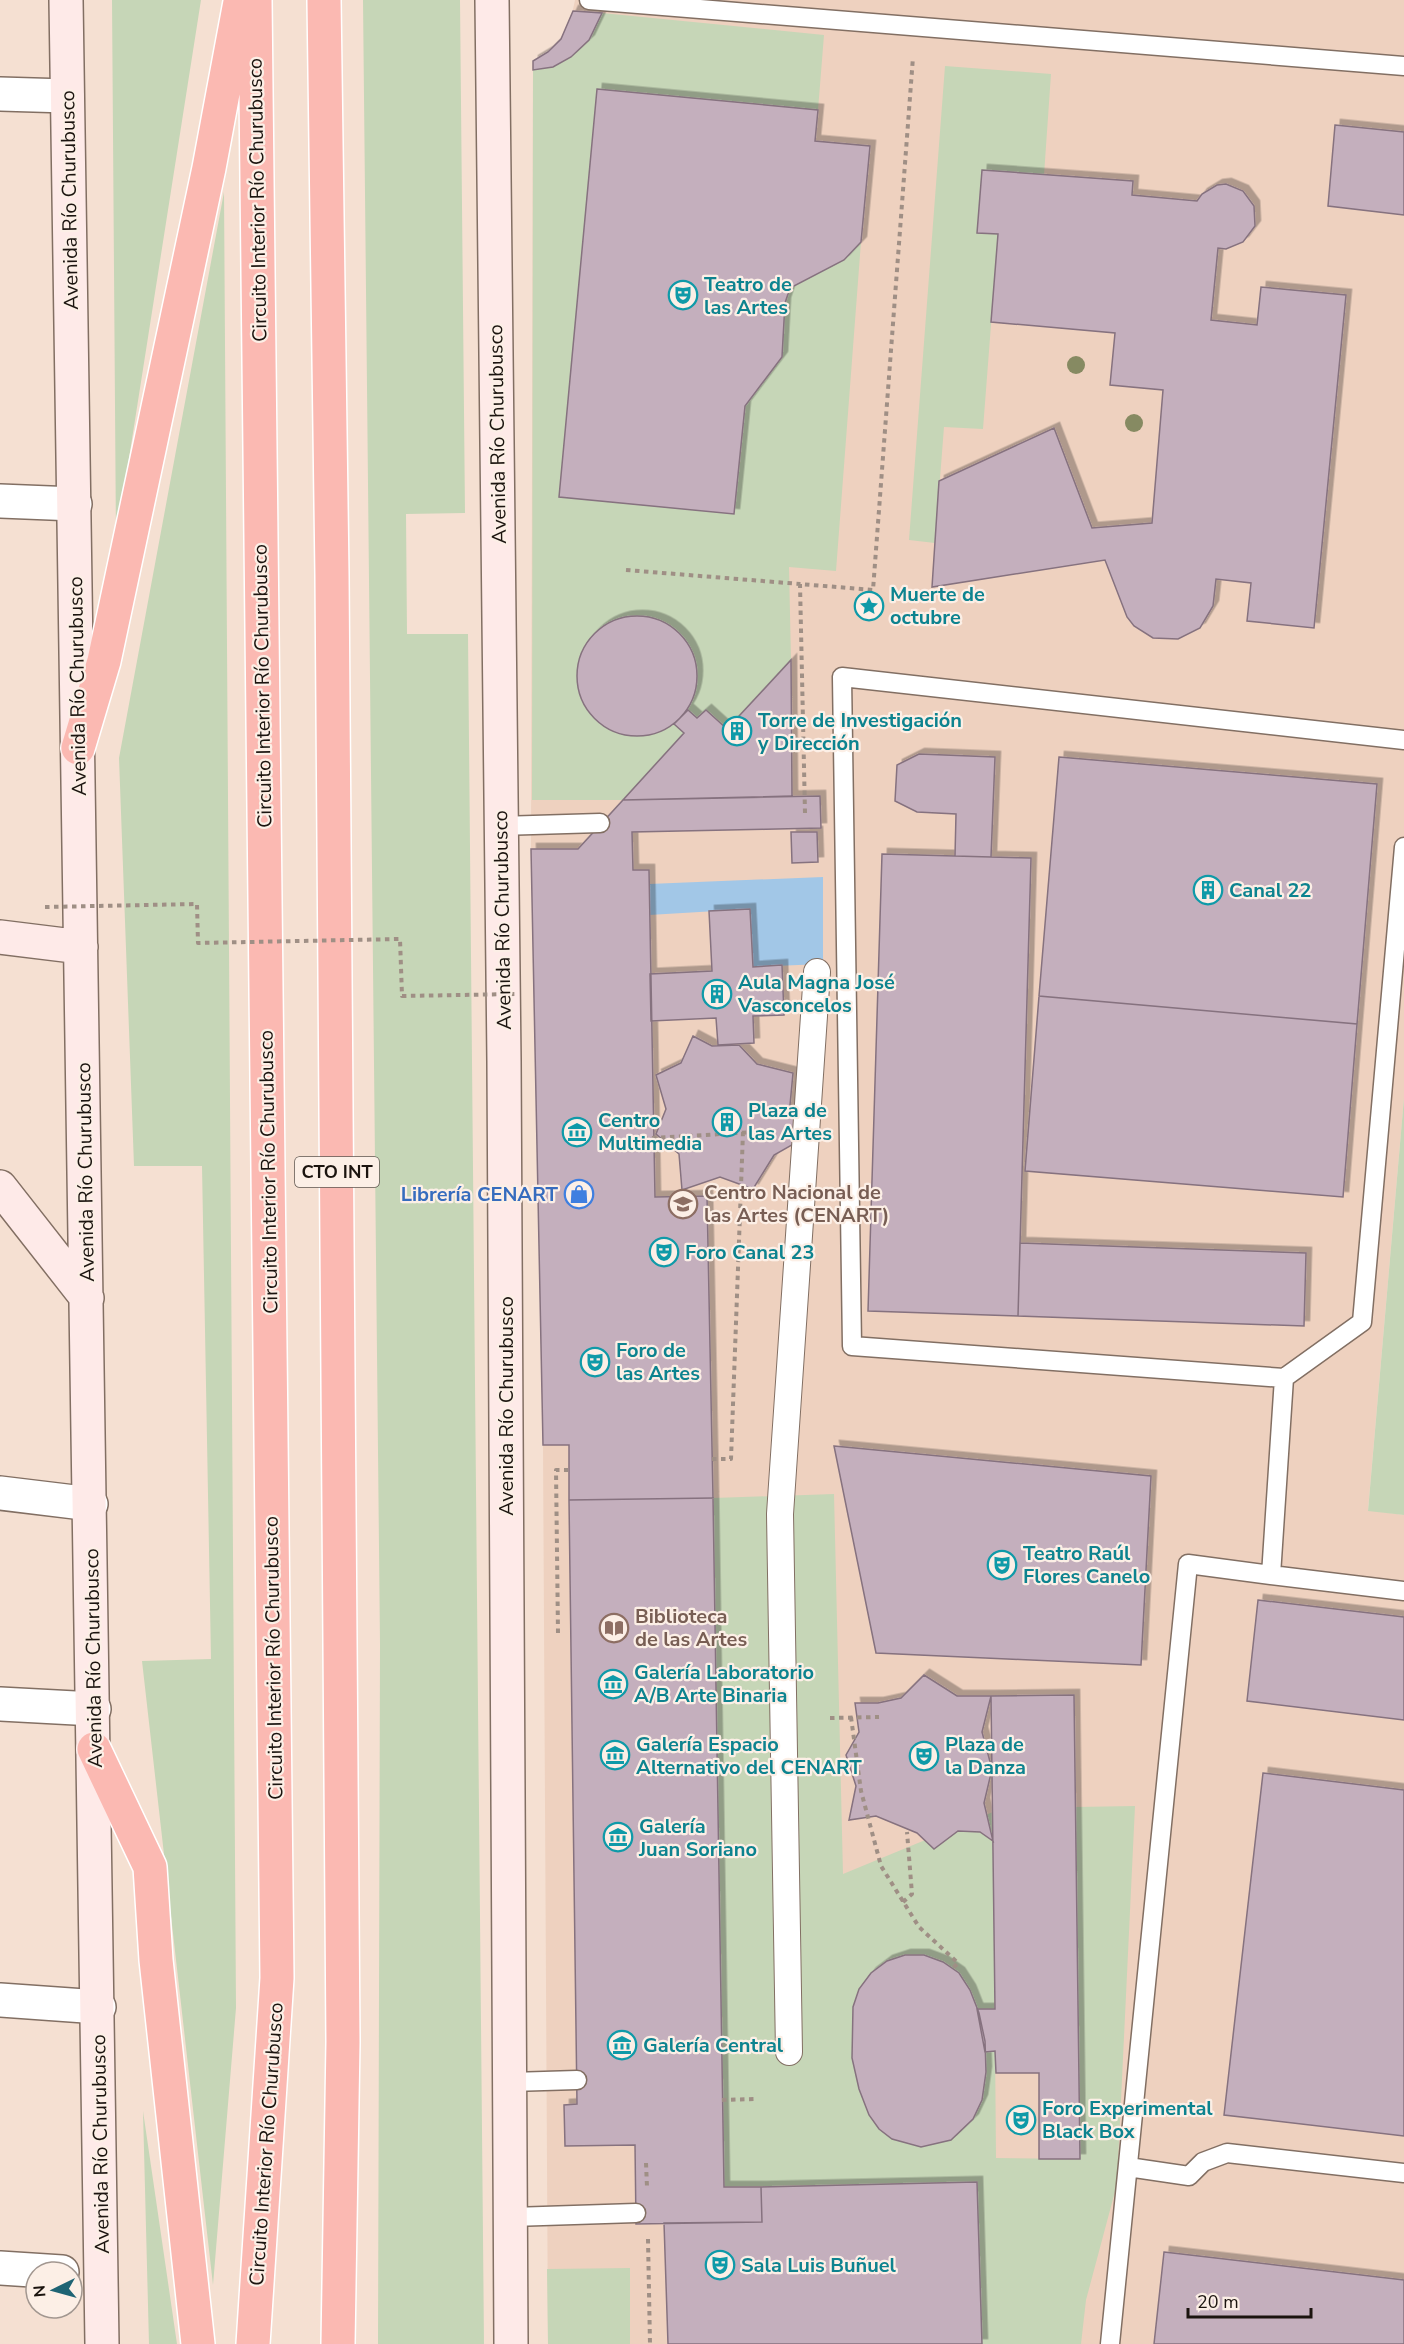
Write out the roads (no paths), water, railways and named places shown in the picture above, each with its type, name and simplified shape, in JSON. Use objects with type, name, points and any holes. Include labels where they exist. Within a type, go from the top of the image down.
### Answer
[{"type":"highway","points":[[78,748],[104,661],[206,180],[240,0]]},
{"type":"highway","name":"Circuito Interior Río Churubusco","points":[[253,2344],[277,1978],[255,0]]},
{"type":"highway","name":"CTO INT","points":[[324,0],[332,599],[343,2030],[338,2344]]},
{"type":"highway","points":[[94,1749],[150,1867],[156,1960],[198,2344]]},
{"type":"main road","name":"Avenida Río Churubusco","points":[[66,0],[99,2007],[87,2273],[102,2344]]},
{"type":"main road","name":"Avenida Río Churubusco","points":[[492,0],[512,2082],[511,2344]]},
{"type":"main road","points":[[0,937],[81,948]]},
{"type":"main road","points":[[0,1187],[87,1298]]},
{"type":"street","points":[[0,94],[67,96]]},
{"type":"street","points":[[0,501],[75,504]]},
{"type":"street","points":[[789,2052],[780,1514],[817,972]]},
{"type":"street","points":[[0,1493],[91,1504]]},
{"type":"street","points":[[0,1704],[94,1709]]},
{"type":"street","points":[[0,2000],[99,2007]]},
{"type":"street","points":[[0,2268],[24,2270]]},
{"type":"lane","points":[[589,0],[1404,66]]},
{"type":"lane","points":[[1404,740],[842,677],[852,1346],[1284,1378],[1362,1322],[1404,847]]},
{"type":"lane","points":[[501,826],[600,823]]},
{"type":"lane","points":[[1271,1575],[1284,1378]]},
{"type":"lane","points":[[1110,2344],[1188,1564],[1404,1591]]},
{"type":"lane","points":[[512,2082],[577,2080]]},
{"type":"lane","points":[[1128,2167],[1189,2176],[1203,2162],[1227,2153],[1404,2174]]},
{"type":"lane","points":[[512,2217],[636,2212]]},
{"type":"water","points":[[823,877],[823,964],[753,967],[750,909],[649,915],[649,884]]},
{"type":"place","name":"Teatro de las Artes","points":[[683,295]]},
{"type":"place","name":"Muerte de octubre","points":[[869,606]]},
{"type":"place","name":"Torre de Investigación y Dirección","points":[[737,731]]},
{"type":"place","name":"Canal 22","points":[[1208,890]]},
{"type":"place","name":"Aula Magna José Vasconcelos","points":[[717,994]]},
{"type":"place","name":"Plaza de las Artes","points":[[727,1122]]},
{"type":"place","name":"Centro Multimedia","points":[[577,1132]]},
{"type":"place","name":"Librería CENART","points":[[579,1194]]},
{"type":"place","name":"Centro Nacional de las Artes (CENART)","points":[[683,1204]]},
{"type":"place","name":"Foro Canal 23","points":[[664,1252]]},
{"type":"place","name":"Foro de las Artes","points":[[595,1362]]},
{"type":"place","name":"Teatro Raúl Flores Canelo","points":[[1002,1565]]},
{"type":"place","name":"Biblioteca de las Artes","points":[[614,1628]]},
{"type":"place","name":"Galería Laboratorio A/B Arte Binaria","points":[[613,1684]]},
{"type":"place","name":"Galería Espacio Alternativo del CENART","points":[[615,1755]]},
{"type":"place","name":"Plaza de la Danza","points":[[924,1756]]},
{"type":"place","name":"Galería Juan Soriano","points":[[618,1837]]},
{"type":"place","name":"Galería Central","points":[[622,2045]]},
{"type":"place","name":"Foro Experimental Black Box","points":[[1021,2120]]},
{"type":"place","name":"Sala Luis Buñuel","points":[[720,2265]]}]
